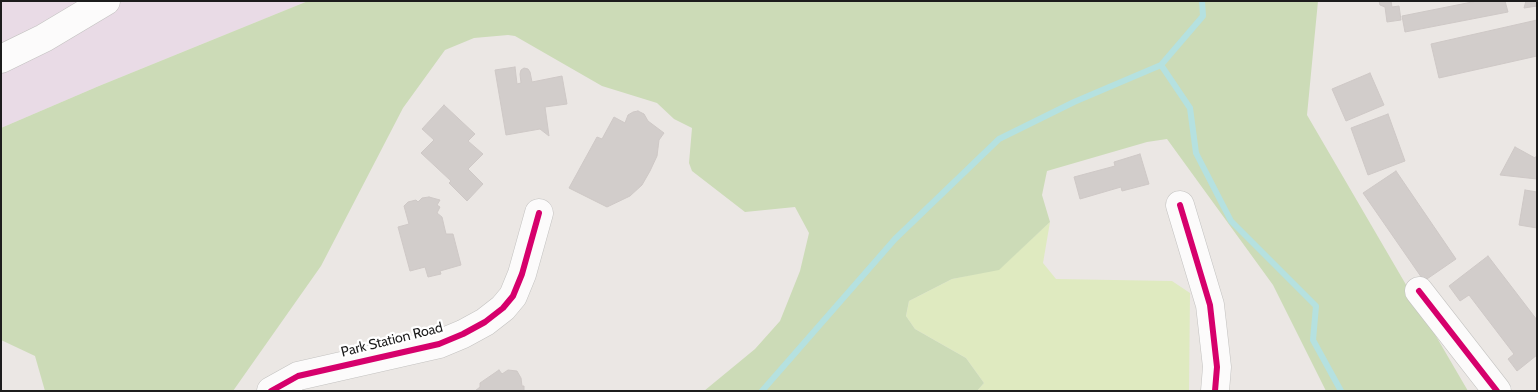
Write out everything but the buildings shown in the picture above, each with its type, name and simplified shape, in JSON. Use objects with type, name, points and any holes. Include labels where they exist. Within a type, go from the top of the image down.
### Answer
[{"type":"street","points":[[1,59],[44,38],[106,1]]},
{"type":"street","points":[[1180,205],[1210,304],[1217,367],[1215,391]]},
{"type":"street","name":"Park Station Road","points":[[271,391],[298,376],[439,344],[485,322],[503,308],[513,296],[522,274],[539,213]]},
{"type":"street","points":[[1419,291],[1497,391]]},
{"type":"shaded area","points":[[1,1],[308,1],[1,128]]},
{"type":"green space","points":[[308,1],[1318,1],[1307,115],[1468,391],[1326,391],[1273,285],[1167,139],[1147,142],[1047,171],[1042,195],[1050,222],[999,270],[952,279],[909,301],[906,316],[915,329],[966,358],[984,383],[977,391],[704,391],[755,349],[780,321],[800,271],[809,233],[795,207],[745,212],[692,171],[689,163],[692,128],[674,119],[657,103],[602,86],[515,36],[508,35],[474,38],[445,50],[403,108],[321,266],[233,391],[45,391],[35,356],[1,340],[1,128]]},
{"type":"green space","points":[[1050,222],[1043,263],[1056,279],[1172,281],[1190,293],[1189,391],[977,391],[984,383],[966,358],[915,329],[906,316],[909,301],[952,279],[999,269]]},
{"type":"waterway","points":[[762,391],[895,239],[999,139],[1074,102],[1161,65],[1203,16],[1202,1]]},
{"type":"waterway","points":[[1161,65],[1190,108],[1196,153],[1231,221],[1316,306],[1313,340],[1341,391]]},
{"type":"cycle path","points":[[1180,205],[1210,305],[1217,367],[1215,391]]},
{"type":"cycle path","points":[[271,391],[298,376],[439,344],[485,322],[503,308],[513,296],[522,274],[539,213]]},
{"type":"cycle path","points":[[1419,291],[1497,391]]}]
